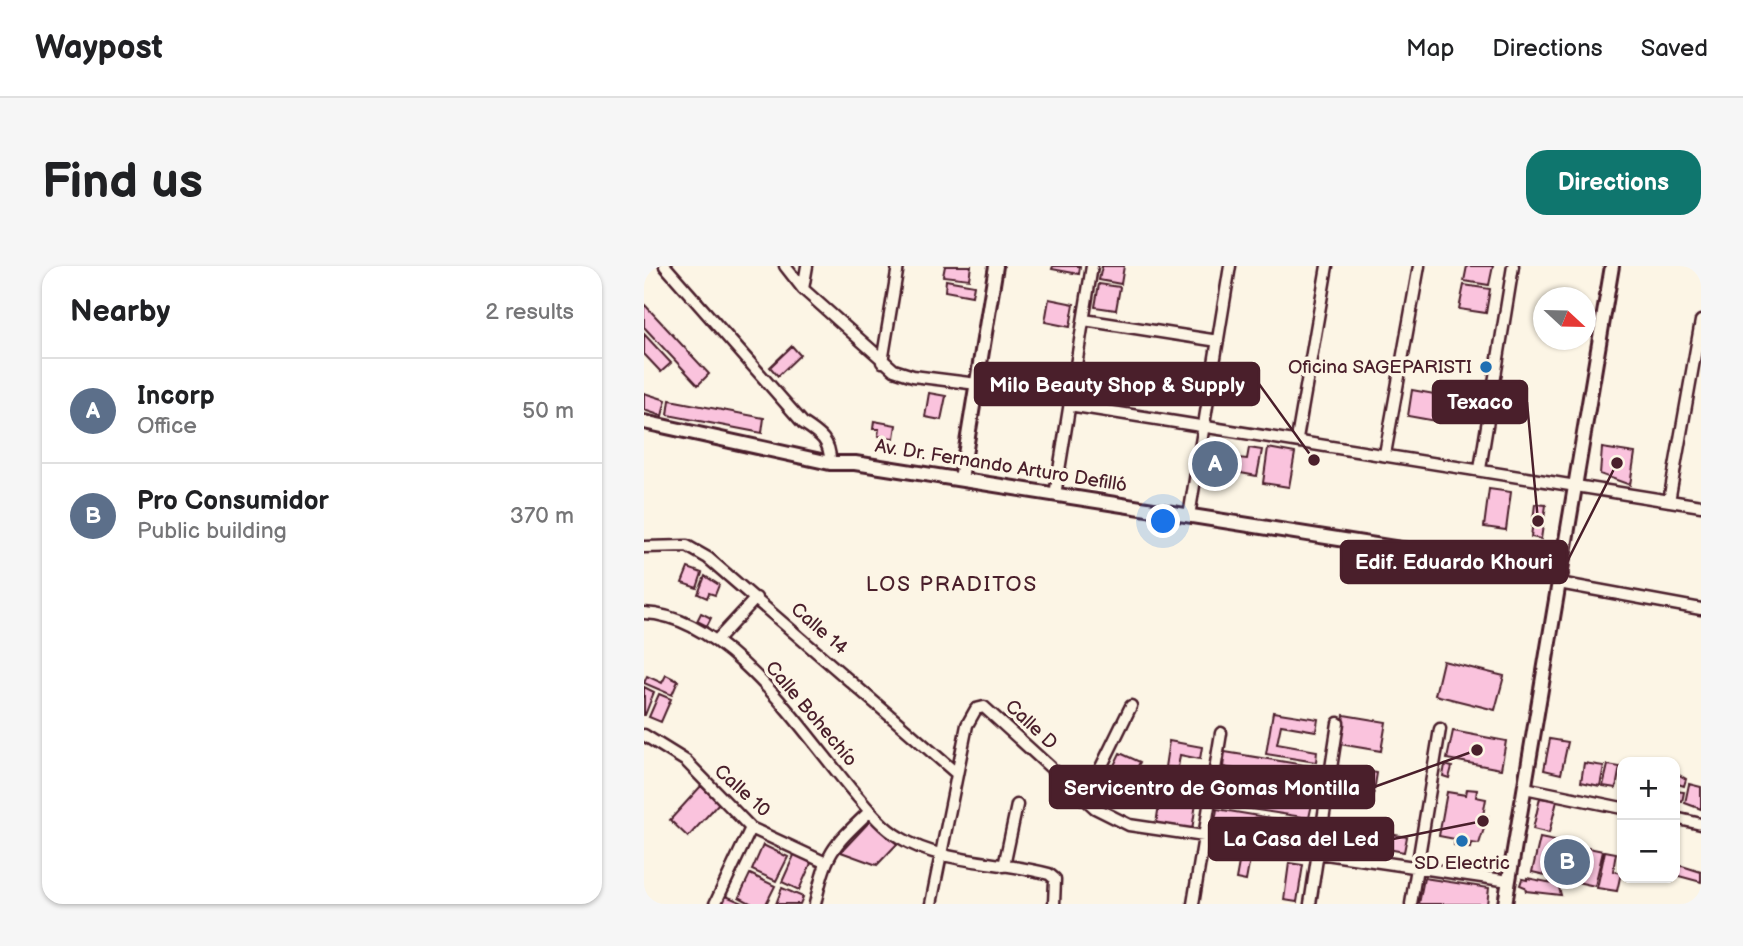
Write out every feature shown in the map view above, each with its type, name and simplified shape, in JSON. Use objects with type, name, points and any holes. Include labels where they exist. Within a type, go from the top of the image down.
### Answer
[{"type":"street","points":[[665,266],[803,423],[827,441],[831,450],[830,463]]},
{"type":"street","points":[[785,266],[803,289],[882,362],[913,376],[977,384]]},
{"type":"street","points":[[803,289],[807,266]]},
{"type":"street","points":[[882,362],[898,266]]},
{"type":"street","points":[[961,479],[996,266]]},
{"type":"street","points":[[1055,495],[1093,266]]},
{"type":"street","points":[[1189,516],[1230,266]]},
{"type":"street","points":[[1297,439],[1327,266]]},
{"type":"street","points":[[1385,454],[1419,266]]},
{"type":"street","points":[[1480,469],[1513,266]]},
{"type":"street","points":[[1505,904],[1612,266]]},
{"type":"street","points":[[1084,320],[1218,341]]},
{"type":"street","points":[[1669,502],[1701,321]]},
{"type":"street","points":[[1069,405],[1206,424],[1480,469],[1574,488],[1701,506]]},
{"type":"street","name":"Av. Dr. Fernando Arturo Defilló","points":[[644,422],[830,463],[855,463],[1189,516],[1560,579],[1701,609]]},
{"type":"street","name":"Calle 14","points":[[644,547],[673,545],[698,551],[756,598],[956,773]]},
{"type":"street","points":[[717,640],[756,598]]},
{"type":"street","name":"Calle Bohechío","points":[[644,613],[688,624],[717,640],[749,669],[870,811],[901,839],[942,853],[1052,875],[1055,882],[1054,904]]},
{"type":"street","points":[[1085,800],[1131,706]]},
{"type":"street","name":"Calle D","points":[[956,773],[971,715],[981,707],[989,709],[1095,808],[1129,825],[1508,881]]},
{"type":"street","points":[[1310,904],[1338,723]]},
{"type":"street","points":[[1411,904],[1440,729]]},
{"type":"street","points":[[1193,904],[1221,733]]},
{"type":"street","name":"Calle 10","points":[[644,734],[686,761],[751,828],[824,862]]},
{"type":"street","points":[[931,904],[956,773]]},
{"type":"street","points":[[1525,788],[1617,807]]},
{"type":"street","points":[[1004,866],[1017,805]]},
{"type":"street","points":[[816,904],[824,862],[837,842],[870,811]]},
{"type":"street","points":[[1680,819],[1701,824]]},
{"type":"street","points":[[715,904],[751,828]]},
{"type":"building","points":[[945,266],[971,266],[969,279],[943,276]]},
{"type":"building","points":[[1053,266],[1080,266],[1079,274],[1052,269]]},
{"type":"building","points":[[1102,266],[1124,266],[1121,284],[1099,280]]},
{"type":"building","points":[[1467,266],[1493,266],[1489,285],[1464,281]]},
{"type":"building","points":[[946,280],[974,285],[972,296],[945,291]]},
{"type":"building","points":[[1099,284],[1120,287],[1116,310],[1095,307]]},
{"type":"building","points":[[1464,285],[1490,289],[1486,313],[1459,309]]},
{"type":"building","points":[[1049,299],[1074,304],[1070,327],[1045,322]]},
{"type":"building","points":[[644,304],[709,374],[698,385],[644,327]]},
{"type":"building","points":[[644,334],[671,363],[661,372],[644,354]]},
{"type":"building","points":[[792,346],[800,355],[778,376],[770,367]]},
{"type":"building","points":[[1412,390],[1440,395],[1436,421],[1408,416]]},
{"type":"building","points":[[644,393],[666,400],[662,416],[644,410]]},
{"type":"building","points":[[929,393],[946,396],[941,420],[925,417]]},
{"type":"building","points":[[670,400],[764,418],[762,433],[668,415]]},
{"type":"building","points":[[874,421],[896,425],[894,438],[878,436],[879,429],[873,429]]},
{"type":"building","points":[[1207,444],[1234,448],[1233,457],[1228,456],[1224,475],[1202,471]]},
{"type":"building","points":[[1249,448],[1262,450],[1257,476],[1235,472],[1238,458],[1247,459]]},
{"type":"building","points":[[1268,448],[1295,453],[1289,487],[1263,483]]},
{"type":"building","points":[[1602,448],[1635,453],[1630,485],[1600,474]]},
{"type":"building","points":[[1489,489],[1511,492],[1506,530],[1484,527]]},
{"type":"building","points":[[1535,504],[1546,505],[1541,539],[1531,537]]},
{"type":"building","points":[[688,568],[702,573],[697,588],[682,583]]},
{"type":"building","points":[[705,576],[719,585],[715,595],[709,593],[707,598],[698,594]]},
{"type":"building","points":[[701,613],[711,618],[707,626],[697,621]]},
{"type":"building","points":[[1443,661],[1504,676],[1495,710],[1435,695]]},
{"type":"building","points":[[666,675],[678,681],[672,695],[644,683],[647,676],[662,683]]},
{"type":"building","points":[[644,687],[654,692],[645,715],[644,715]]},
{"type":"building","points":[[659,694],[671,699],[661,722],[649,717]]},
{"type":"building","points":[[1273,712],[1318,719],[1316,731],[1281,725],[1277,744],[1317,751],[1316,762],[1266,754]]},
{"type":"building","points":[[1344,715],[1386,722],[1381,751],[1339,744]]},
{"type":"building","points":[[1453,731],[1506,741],[1501,769],[1447,759]]},
{"type":"building","points":[[1550,739],[1568,742],[1561,774],[1544,770]]},
{"type":"building","points":[[1169,741],[1202,747],[1200,759],[1180,755],[1178,768],[1165,767]]},
{"type":"building","points":[[1225,752],[1316,767],[1314,783],[1223,767]]},
{"type":"building","points":[[1120,753],[1140,762],[1129,785],[1109,776]]},
{"type":"building","points":[[1584,763],[1604,766],[1600,786],[1581,782]]},
{"type":"building","points":[[1445,765],[1452,767],[1449,778],[1443,776]]},
{"type":"building","points":[[1608,765],[1617,766],[1616,788],[1603,786]]},
{"type":"building","points":[[1337,766],[1377,773],[1372,803],[1332,796]]},
{"type":"building","points":[[1680,775],[1686,779],[1684,786],[1680,785]]},
{"type":"building","points":[[1689,784],[1701,787],[1701,809],[1685,803]]},
{"type":"building","points":[[701,786],[719,803],[688,837],[670,820]]},
{"type":"building","points":[[1221,789],[1312,804],[1309,818],[1218,804]]},
{"type":"building","points":[[1467,789],[1477,790],[1476,797],[1486,799],[1483,815],[1488,816],[1479,844],[1471,843],[1470,848],[1454,845],[1455,839],[1439,836],[1447,792],[1466,795]]},
{"type":"building","points":[[1160,798],[1196,803],[1192,830],[1156,824]]},
{"type":"building","points":[[1540,798],[1557,801],[1549,833],[1533,829]]},
{"type":"building","points":[[1217,809],[1307,824],[1303,842],[1214,828]]},
{"type":"building","points":[[871,820],[897,844],[877,865],[841,852]]},
{"type":"building","points":[[1390,834],[1407,837],[1404,852],[1388,849]]},
{"type":"building","points":[[1540,838],[1603,851],[1595,886],[1532,872]]},
{"type":"building","points":[[763,845],[788,857],[776,881],[752,870]]},
{"type":"building","points":[[1605,851],[1616,853],[1613,871],[1617,872],[1617,891],[1597,888]]},
{"type":"building","points":[[1241,852],[1251,854],[1246,881],[1236,879]]},
{"type":"building","points":[[795,853],[812,861],[799,890],[782,882]]},
{"type":"building","points":[[1289,863],[1303,865],[1297,902],[1284,900]]},
{"type":"building","points":[[1680,866],[1701,872],[1701,882],[1680,876]]},
{"type":"building","points":[[750,874],[775,886],[766,904],[752,904],[739,897]]},
{"type":"building","points":[[1424,878],[1489,888],[1487,904],[1419,904]]},
{"type":"building","points":[[1522,879],[1558,884],[1561,895],[1526,891],[1525,887],[1520,885]]},
{"type":"building","points":[[782,888],[803,897],[800,904],[776,904]]},
{"type":"building","points":[[726,896],[745,904],[723,904]]},
{"type":"place","name":"Oficina SAGEPARISTI","points":[[1486,367]]},
{"type":"place","name":"Milo Beauty Shop & Supply","points":[[1314,460]]},
{"type":"place","name":"Edif. Eduardo Khouri","points":[[1617,463]]},
{"type":"place","name":"Incorp","points":[[1215,464]]},
{"type":"place","name":"Texaco","points":[[1538,521]]},
{"type":"place","name":"Servicentro de Gomas Montilla","points":[[1477,750]]},
{"type":"place","name":"La Casa del Led","points":[[1483,821]]},
{"type":"place","name":"SD Electric","points":[[1462,841]]},
{"type":"place","name":"Pro Consumidor","points":[[1567,862]]},
{"type":"district","name":"LOS PRADITOS","points":[[952,584]]}]
